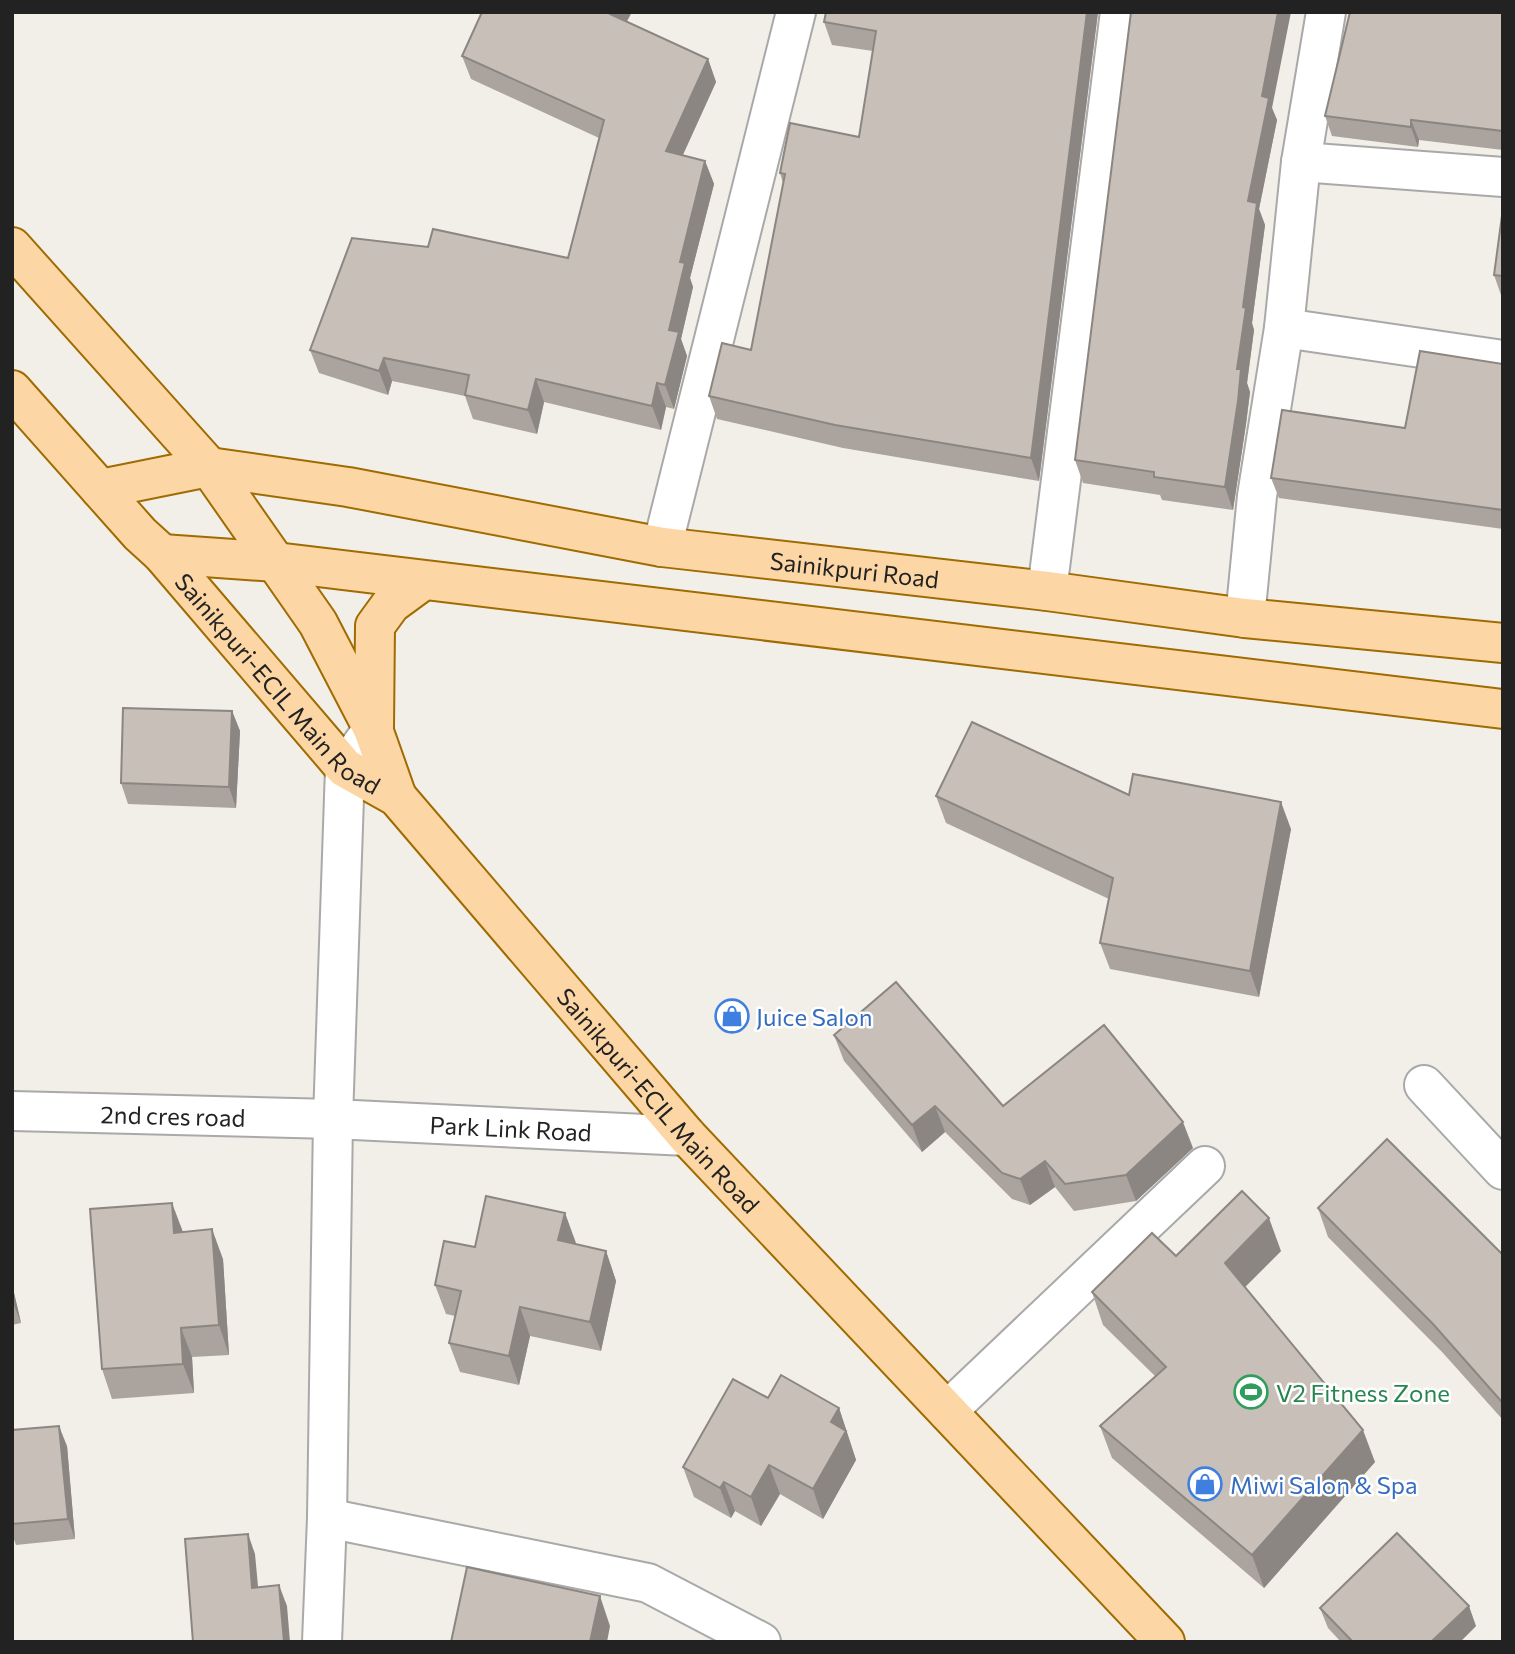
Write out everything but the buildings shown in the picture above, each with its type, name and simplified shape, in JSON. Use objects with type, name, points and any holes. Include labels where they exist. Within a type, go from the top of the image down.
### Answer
[{"type":"main road","points":[[12,247],[209,467],[276,562],[318,623],[373,729],[397,797]]},
{"type":"main road","name":"Sainikpuri-ECIL Main Road","points":[[12,390],[162,554],[345,768],[397,797],[687,1136],[1165,1642]]},
{"type":"main road","name":"Sainikpuri Road","points":[[100,489],[209,467],[348,487],[662,547],[1047,591],[1245,618],[1503,643]]},
{"type":"main road","points":[[162,554],[276,562],[421,582],[1503,709]]},
{"type":"main road","points":[[373,729],[375,626],[390,604],[421,582]]},
{"type":"street","points":[[662,547],[796,12]]},
{"type":"street","points":[[1047,591],[1120,12]]},
{"type":"street","points":[[1245,618],[1257,496],[1284,328],[1301,162],[1326,12]]},
{"type":"street","points":[[1301,162],[1503,177]]},
{"type":"street","points":[[1284,328],[1503,360]]},
{"type":"street","points":[[322,1642],[327,1518],[333,1119],[345,768],[373,729]]},
{"type":"street","points":[[1424,1085],[1503,1170]]},
{"type":"street","name":"2nd cres road","points":[[12,1111],[333,1119]]},
{"type":"street","name":"Park Link Road","points":[[333,1119],[687,1136]]},
{"type":"street","points":[[947,1411],[1205,1166]]},
{"type":"street","points":[[327,1518],[648,1584],[761,1642]]},
{"type":"place","name":"Juice Salon","points":[[732,1016]]},
{"type":"place","name":"V2 Fitness Zone","points":[[1251,1392]]},
{"type":"place","name":"Miwi Salon & Spa","points":[[1205,1484]]}]
